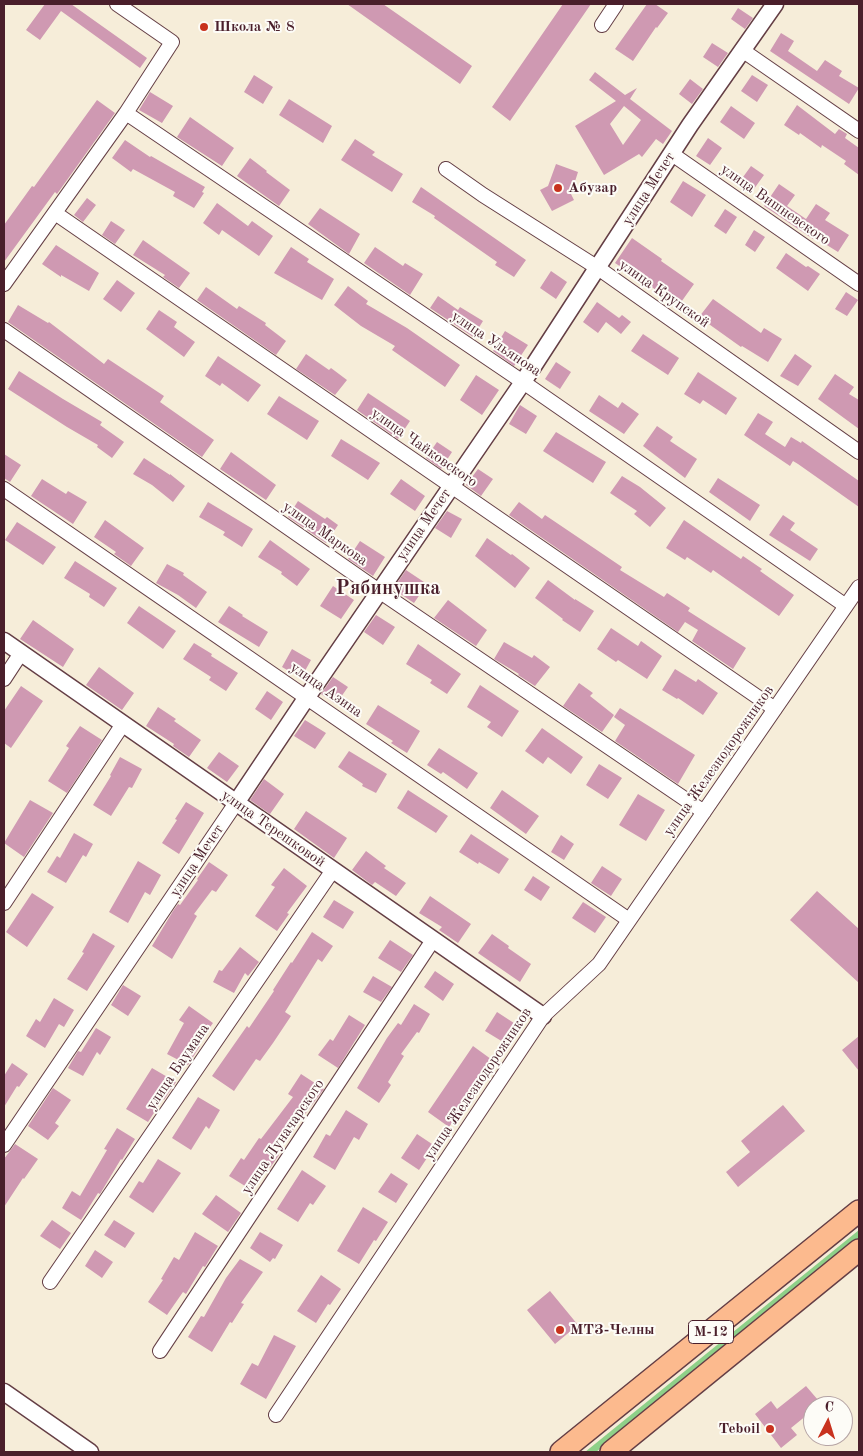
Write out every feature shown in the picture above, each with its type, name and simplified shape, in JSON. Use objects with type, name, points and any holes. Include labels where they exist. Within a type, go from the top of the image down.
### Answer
[{"type":"main road","name":"М-12","points":[[561,1452],[859,1211]]},
{"type":"main road","name":"М-12","points":[[611,1452],[859,1250]]},
{"type":"street","points":[[4,284],[126,113],[172,42],[117,4]]},
{"type":"street","points":[[602,25],[616,4]]},
{"type":"street","name":"улица Мечет","points":[[4,1145],[379,591],[523,382],[672,154],[775,4]]},
{"type":"street","points":[[742,50],[859,131]]},
{"type":"street","name":"улица Ульянова","points":[[126,113],[523,382],[846,606]]},
{"type":"street","name":"улица Вишневского","points":[[672,154],[859,284]]},
{"type":"street","name":"улица Крупской","points":[[446,169],[483,196],[598,268],[859,452]]},
{"type":"street","name":"улица Чайковского","points":[[55,213],[775,709]]},
{"type":"street","name":"улица Маркова","points":[[4,330],[379,591],[704,812]]},
{"type":"street","name":"улица Азина","points":[[4,489],[629,920]]},
{"type":"street","name":"улица Железнодорожников","points":[[276,1415],[542,1016],[599,964],[859,587]]},
{"type":"street","name":"улица Терешковой","points":[[4,641],[542,1016]]},
{"type":"street","points":[[4,679],[21,653]]},
{"type":"street","points":[[4,903],[123,724]]},
{"type":"street","name":"улица Баумана","points":[[50,1282],[333,870]]},
{"type":"street","name":"улица Луначарского","points":[[160,1352],[433,940]]},
{"type":"street","points":[[4,1392],[90,1452]]},
{"type":"green space","points":[[859,1230],[859,1239],[596,1452],[585,1452]]},
{"type":"building","points":[[45,4],[71,4],[147,58],[140,68],[61,11],[40,40],[26,30]]},
{"type":"building","points":[[347,4],[383,4],[472,66],[460,84]]},
{"type":"building","points":[[563,4],[591,4],[510,121],[492,107]]},
{"type":"building","points":[[647,4],[655,4],[668,13],[633,61],[615,49]]},
{"type":"building","points":[[738,8],[753,18],[745,29],[731,19]]},
{"type":"building","points":[[781,33],[794,41],[788,51],[817,71],[825,60],[842,71],[839,76],[859,88],[849,104],[770,51]]},
{"type":"building","points":[[712,43],[728,53],[718,67],[703,57]]},
{"type":"building","points":[[595,72],[625,95],[637,88],[630,99],[672,131],[663,144],[656,139],[642,157],[639,154],[604,175],[575,126],[616,101],[589,80]],"holes":[[[624,106],[641,120],[623,145],[610,124]]]},
{"type":"building","points":[[254,75],[273,87],[263,104],[244,92]]},
{"type":"building","points":[[752,75],[768,85],[757,102],[741,91]]},
{"type":"building","points":[[690,79],[703,89],[692,104],[679,94]]},
{"type":"building","points":[[150,92],[173,106],[162,123],[139,110]]},
{"type":"building","points":[[289,99],[332,126],[323,143],[279,115]]},
{"type":"building","points":[[97,100],[115,113],[57,194],[55,192],[4,262],[4,225]]},
{"type":"building","points":[[797,105],[835,134],[839,129],[847,134],[845,138],[859,148],[859,175],[844,164],[846,161],[822,145],[821,148],[800,133],[799,135],[784,125]]},
{"type":"building","points":[[731,106],[755,123],[744,139],[720,122]]},
{"type":"building","points":[[190,117],[234,148],[222,166],[177,137]]},
{"type":"building","points":[[708,138],[722,148],[710,165],[696,156]]},
{"type":"building","points":[[355,139],[375,152],[372,155],[403,174],[392,192],[341,160]]},
{"type":"building","points":[[125,140],[150,157],[205,187],[202,192],[204,193],[194,208],[173,196],[175,192],[133,169],[131,172],[112,158]]},
{"type":"building","points":[[250,158],[290,190],[279,206],[237,176]]},
{"type":"building","name":"Абузар","points":[[556,164],[578,172],[571,194],[574,200],[552,211],[540,190],[548,186]]},
{"type":"building","points":[[751,166],[764,175],[751,193],[738,184]]},
{"type":"building","points":[[683,181],[706,195],[692,217],[670,202]]},
{"type":"building","points":[[779,184],[795,195],[787,206],[806,219],[816,204],[830,213],[825,220],[849,235],[838,252],[814,237],[813,239],[764,206]]},
{"type":"building","points":[[421,187],[526,260],[514,277],[495,265],[497,262],[434,218],[435,216],[412,202]]},
{"type":"building","points":[[87,198],[96,205],[83,222],[74,215]]},
{"type":"building","points":[[217,203],[248,226],[252,221],[273,236],[259,256],[222,230],[219,235],[203,223]]},
{"type":"building","points":[[320,208],[360,234],[349,254],[308,224]]},
{"type":"building","points":[[725,209],[737,217],[726,234],[714,226]]},
{"type":"building","points":[[111,221],[125,230],[115,244],[102,235]]},
{"type":"building","points":[[754,230],[765,237],[755,252],[745,245]]},
{"type":"building","points":[[632,238],[694,284],[679,305],[615,263]]},
{"type":"building","points":[[143,240],[190,273],[179,288],[163,277],[165,275],[133,255]]},
{"type":"building","points":[[56,245],[99,273],[89,291],[61,275],[61,277],[42,264]]},
{"type":"building","points":[[291,247],[309,259],[307,262],[334,279],[322,300],[274,273]]},
{"type":"building","points":[[375,247],[403,266],[405,263],[423,274],[410,295],[364,263]]},
{"type":"building","points":[[786,253],[820,274],[808,291],[776,268]]},
{"type":"building","points":[[551,271],[567,282],[556,299],[540,288]]},
{"type":"building","points":[[117,280],[135,293],[121,312],[103,299]]},
{"type":"building","points":[[348,286],[368,301],[366,304],[407,328],[460,365],[445,387],[392,350],[395,346],[361,326],[334,305]]},
{"type":"building","points":[[206,287],[237,309],[239,306],[266,323],[265,325],[286,341],[276,355],[197,300]]},
{"type":"building","points":[[846,292],[858,300],[847,316],[835,309]]},
{"type":"building","points":[[438,296],[458,310],[460,307],[483,321],[473,337],[430,308]]},
{"type":"building","points":[[713,299],[761,333],[764,328],[782,339],[768,362],[741,347],[699,317]]},
{"type":"building","points":[[597,302],[619,318],[622,315],[631,322],[621,334],[606,322],[598,333],[583,322]]},
{"type":"building","points":[[18,305],[49,322],[104,364],[108,359],[164,396],[160,402],[214,440],[202,457],[8,322]]},
{"type":"building","points":[[159,310],[177,322],[174,327],[195,342],[184,357],[146,329]]},
{"type":"building","points":[[505,331],[528,345],[514,366],[493,351]]},
{"type":"building","points":[[643,334],[679,358],[668,375],[631,351]]},
{"type":"building","points":[[306,354],[329,370],[331,368],[347,380],[335,395],[296,369]]},
{"type":"building","points":[[795,354],[812,366],[798,386],[780,376]]},
{"type":"building","points":[[218,356],[261,385],[248,402],[222,383],[220,386],[205,376]]},
{"type":"building","points":[[556,362],[571,372],[560,389],[545,379]]},
{"type":"building","points":[[19,371],[102,422],[100,425],[124,442],[112,458],[97,447],[98,445],[8,389]]},
{"type":"building","points":[[698,372],[737,398],[726,415],[703,400],[700,404],[684,394]]},
{"type":"building","points":[[835,374],[854,387],[849,394],[859,400],[859,429],[818,399]]},
{"type":"building","points":[[476,375],[499,390],[482,415],[460,400]]},
{"type":"building","points":[[368,393],[410,421],[398,439],[357,410]]},
{"type":"building","points":[[599,395],[618,408],[622,402],[639,414],[624,434],[589,411]]},
{"type":"building","points":[[279,396],[319,421],[307,440],[267,414]]},
{"type":"building","points":[[520,405],[537,416],[526,434],[509,424]]},
{"type":"building","points":[[758,413],[773,422],[765,434],[785,447],[791,437],[801,443],[802,441],[859,481],[859,507],[798,464],[793,461],[790,466],[744,435]]},
{"type":"building","points":[[657,426],[673,437],[670,441],[697,459],[685,478],[643,446]]},
{"type":"building","points":[[556,432],[606,462],[593,483],[543,451]]},
{"type":"building","points":[[341,439],[380,463],[368,480],[331,456]]},
{"type":"building","points":[[437,442],[452,452],[441,469],[426,458]]},
{"type":"building","points":[[231,452],[276,485],[266,500],[220,469]]},
{"type":"building","points":[[4,454],[21,465],[10,482],[4,478]]},
{"type":"building","points":[[144,458],[185,486],[173,502],[152,485],[133,474]]},
{"type":"building","points":[[478,469],[493,479],[481,496],[466,485]]},
{"type":"building","points":[[622,476],[640,487],[666,508],[650,527],[634,514],[637,511],[610,493]]},
{"type":"building","points":[[718,478],[760,505],[750,521],[709,492]]},
{"type":"building","points":[[42,479],[66,494],[68,491],[87,502],[73,524],[31,496]]},
{"type":"building","points":[[401,479],[425,496],[415,511],[390,494]]},
{"type":"building","points":[[298,501],[325,519],[327,517],[338,525],[326,543],[288,517]]},
{"type":"building","points":[[208,502],[253,529],[242,547],[223,535],[225,532],[199,517]]},
{"type":"building","points":[[519,502],[542,519],[545,515],[622,567],[620,570],[664,597],[667,593],[690,608],[688,611],[746,648],[733,669],[692,641],[698,630],[685,622],[678,632],[509,515]]},
{"type":"building","points":[[447,511],[462,519],[451,538],[435,528]]},
{"type":"building","points":[[783,515],[795,523],[790,530],[818,549],[810,561],[769,535]]},
{"type":"building","points":[[105,520],[144,548],[131,566],[114,554],[116,552],[94,537]]},
{"type":"building","points":[[684,520],[741,559],[743,556],[762,569],[760,571],[794,595],[779,616],[713,570],[711,573],[687,557],[685,560],[666,548]]},
{"type":"building","points":[[17,522],[56,547],[43,565],[5,540]]},
{"type":"building","points":[[487,538],[530,568],[515,588],[475,556]]},
{"type":"building","points":[[270,540],[310,569],[297,586],[281,574],[282,572],[258,557]]},
{"type":"building","points":[[360,541],[385,557],[373,576],[348,559]]},
{"type":"building","points":[[75,561],[117,588],[104,607],[89,597],[90,594],[64,578]]},
{"type":"building","points":[[167,564],[184,573],[183,575],[207,592],[196,608],[156,583]]},
{"type":"building","points":[[406,570],[427,584],[414,603],[393,589]]},
{"type":"building","points":[[548,580],[594,611],[580,632],[535,598]]},
{"type":"building","points":[[333,586],[354,600],[341,619],[320,606]]},
{"type":"building","points":[[448,600],[487,630],[476,646],[434,618]]},
{"type":"building","points":[[139,606],[176,631],[163,649],[127,623]]},
{"type":"building","points":[[229,606],[268,632],[259,647],[218,622]]},
{"type":"building","points":[[376,615],[395,627],[383,645],[364,632]]},
{"type":"building","points":[[33,620],[74,649],[63,667],[20,639]]},
{"type":"building","points":[[611,628],[638,646],[641,641],[662,656],[647,679],[597,649]]},
{"type":"building","points":[[504,642],[532,658],[534,655],[550,667],[535,686],[494,659]]},
{"type":"building","points":[[194,643],[238,673],[226,691],[209,680],[211,677],[183,659]]},
{"type":"building","points":[[418,644],[461,674],[447,694],[430,683],[432,680],[406,664]]},
{"type":"building","points":[[292,649],[311,660],[301,678],[282,667]]},
{"type":"building","points":[[99,667],[134,693],[122,710],[86,685]]},
{"type":"building","points":[[675,669],[696,682],[698,679],[718,693],[703,715],[662,690]]},
{"type":"building","points":[[333,677],[348,687],[336,704],[321,694]]},
{"type":"building","points":[[579,683],[593,693],[590,696],[614,715],[602,732],[563,706]]},
{"type":"building","points":[[480,685],[519,711],[502,737],[487,727],[491,722],[467,707]]},
{"type":"building","points":[[21,686],[43,701],[11,748],[4,743],[4,711]]},
{"type":"building","points":[[267,691],[283,702],[271,720],[255,709]]},
{"type":"building","points":[[378,705],[420,731],[407,753],[391,743],[393,741],[366,724]]},
{"type":"building","points":[[158,707],[201,740],[189,757],[173,746],[174,744],[146,726]]},
{"type":"building","points":[[620,708],[695,755],[678,784],[615,741],[625,725],[614,717]]},
{"type":"building","points":[[305,720],[326,733],[315,749],[294,736]]},
{"type":"building","points":[[80,726],[102,740],[67,793],[48,781],[69,748],[66,746]]},
{"type":"building","points":[[542,728],[583,757],[571,774],[548,757],[543,764],[525,751]]},
{"type":"building","points":[[439,748],[478,773],[467,789],[443,772],[441,774],[427,765]]},
{"type":"building","points":[[349,751],[387,774],[376,793],[362,786],[363,784],[338,767]]},
{"type":"building","points":[[219,752],[239,766],[227,782],[207,768]]},
{"type":"building","points":[[120,757],[142,769],[132,788],[129,787],[111,816],[93,805]]},
{"type":"building","points":[[599,764],[622,778],[608,799],[586,785]]},
{"type":"building","points":[[264,779],[284,794],[270,814],[250,800]]},
{"type":"building","points":[[408,790],[448,816],[436,833],[397,808]]},
{"type":"building","points":[[502,790],[539,816],[526,834],[490,808]]},
{"type":"building","points":[[638,794],[665,810],[646,841],[619,825]]},
{"type":"building","points":[[30,800],[53,813],[24,857],[4,843]]},
{"type":"building","points":[[186,802],[204,813],[179,854],[162,843]]},
{"type":"building","points":[[306,811],[347,838],[334,858],[294,829]]},
{"type":"building","points":[[74,833],[93,844],[86,857],[83,855],[66,883],[47,872],[57,856],[60,858]]},
{"type":"building","points":[[471,834],[509,859],[499,874],[459,852]]},
{"type":"building","points":[[561,835],[574,844],[564,860],[551,852]]},
{"type":"building","points":[[366,851],[386,866],[384,868],[406,883],[396,896],[375,882],[372,885],[352,870]]},
{"type":"building","points":[[138,861],[161,875],[150,895],[145,892],[128,923],[109,912]]},
{"type":"building","points":[[209,862],[228,875],[216,892],[212,890],[194,914],[197,916],[172,959],[152,946],[173,911],[178,904],[180,905]]},
{"type":"building","points":[[602,866],[622,879],[611,896],[591,883]]},
{"type":"building","points":[[284,868],[307,886],[287,913],[289,914],[277,931],[255,916],[275,887],[271,885]]},
{"type":"building","points":[[533,876],[550,887],[541,901],[524,890]]},
{"type":"building","points":[[817,891],[859,929],[859,983],[790,920]]},
{"type":"building","points":[[32,893],[54,907],[27,947],[6,932]]},
{"type":"building","points":[[430,896],[471,924],[458,943],[439,930],[442,927],[419,913]]},
{"type":"building","points":[[334,900],[354,912],[343,929],[323,917]]},
{"type":"building","points":[[583,902],[606,917],[595,933],[572,918]]},
{"type":"building","points":[[312,932],[333,946],[322,962],[318,959],[285,1012],[291,1016],[273,1043],[260,1061],[256,1059],[234,1091],[212,1076],[247,1026],[249,1028]]},
{"type":"building","points":[[93,933],[115,946],[87,991],[67,979],[84,953],[82,952]]},
{"type":"building","points":[[492,934],[531,964],[520,982],[478,953]]},
{"type":"building","points":[[390,940],[413,955],[401,972],[378,958]]},
{"type":"building","points":[[240,947],[259,962],[248,976],[245,973],[234,993],[213,982],[219,970],[222,971]]},
{"type":"building","points":[[435,971],[454,984],[443,1001],[424,987]]},
{"type":"building","points":[[373,976],[392,987],[381,1002],[363,992]]},
{"type":"building","points":[[123,985],[141,996],[128,1016],[111,1005]]},
{"type":"building","points":[[54,998],[74,1010],[64,1027],[59,1024],[45,1048],[26,1036],[36,1019],[40,1022]]},
{"type":"building","points":[[414,1004],[430,1014],[419,1033],[417,1032],[401,1054],[404,1056],[388,1082],[391,1085],[379,1103],[357,1088],[387,1038],[398,1023],[401,1025]]},
{"type":"building","points":[[189,1006],[213,1023],[197,1045],[200,1046],[188,1065],[167,1054],[184,1023],[179,1020]]},
{"type":"building","points":[[497,1012],[520,1027],[508,1045],[485,1031]]},
{"type":"building","points":[[349,1015],[365,1025],[338,1068],[318,1055],[330,1039],[333,1041]]},
{"type":"building","points":[[96,1028],[111,1037],[100,1055],[97,1052],[83,1076],[68,1068],[78,1051],[81,1052]]},
{"type":"building","points":[[859,1036],[859,1071],[842,1050]]},
{"type":"building","points":[[473,1046],[495,1062],[487,1074],[485,1072],[449,1127],[428,1112]]},
{"type":"building","points":[[12,1063],[28,1074],[19,1087],[17,1086],[4,1107],[4,1076]]},
{"type":"building","points":[[152,1068],[176,1082],[148,1122],[126,1109]]},
{"type":"building","points":[[301,1074],[324,1089],[285,1141],[280,1138],[272,1150],[279,1155],[270,1168],[268,1167],[253,1191],[229,1176],[241,1158],[244,1160],[259,1138],[261,1139],[293,1097],[288,1094]]},
{"type":"building","points":[[53,1088],[71,1100],[55,1123],[59,1126],[48,1140],[28,1126]]},
{"type":"building","points":[[198,1097],[220,1110],[209,1129],[206,1126],[191,1150],[172,1138]]},
{"type":"building","points":[[783,1105],[805,1131],[738,1187],[726,1172],[750,1152],[741,1141]]},
{"type":"building","points":[[346,1110],[368,1124],[359,1140],[354,1137],[335,1170],[313,1157],[326,1134],[330,1136]]},
{"type":"building","points":[[117,1128],[135,1139],[81,1220],[62,1208],[72,1191],[80,1196],[107,1150],[104,1149]]},
{"type":"building","points":[[417,1134],[435,1146],[419,1170],[401,1158]]},
{"type":"building","points":[[15,1144],[38,1159],[4,1207],[4,1159]]},
{"type":"building","points":[[158,1159],[181,1173],[153,1213],[129,1197],[139,1181],[143,1183]]},
{"type":"building","points":[[302,1170],[326,1186],[313,1205],[310,1203],[298,1222],[277,1209]]},
{"type":"building","points":[[391,1173],[408,1184],[396,1203],[378,1192]]},
{"type":"building","points":[[216,1195],[241,1213],[228,1232],[202,1214]]},
{"type":"building","points":[[363,1207],[388,1222],[359,1264],[337,1251]]},
{"type":"building","points":[[52,1220],[71,1233],[60,1249],[40,1236]]},
{"type":"building","points":[[114,1220],[135,1233],[125,1248],[104,1235]]},
{"type":"building","points":[[195,1232],[218,1246],[186,1294],[183,1292],[167,1315],[148,1302],[163,1280],[161,1279],[174,1257],[179,1260]]},
{"type":"building","points":[[260,1232],[283,1245],[275,1259],[273,1258],[270,1262],[250,1248]]},
{"type":"building","points":[[95,1250],[113,1262],[102,1278],[85,1266]]},
{"type":"building","points":[[240,1259],[263,1272],[241,1303],[244,1304],[232,1323],[230,1322],[212,1352],[188,1337],[201,1316],[204,1317],[226,1278]]},
{"type":"building","points":[[321,1275],[341,1289],[330,1305],[328,1304],[316,1323],[297,1311]]},
{"type":"building","points":[[550,1291],[578,1325],[555,1344],[527,1310]]},
{"type":"building","points":[[274,1335],[296,1346],[266,1399],[240,1384],[252,1363],[258,1366]]},
{"type":"building","points":[[806,1386],[815,1396],[803,1396],[803,1418],[791,1428],[797,1435],[781,1448],[755,1414],[771,1401],[777,1409]]},
{"type":"place","name":"Школа № 8","points":[[204,27]]},
{"type":"place","name":"Абузар","points":[[558,188]]},
{"type":"place","name":"МТЗ-Челны","points":[[560,1330]]},
{"type":"place","name":"Teboil","points":[[770,1429]]},
{"type":"district","name":"Рябинушка","points":[[388,589]]}]
